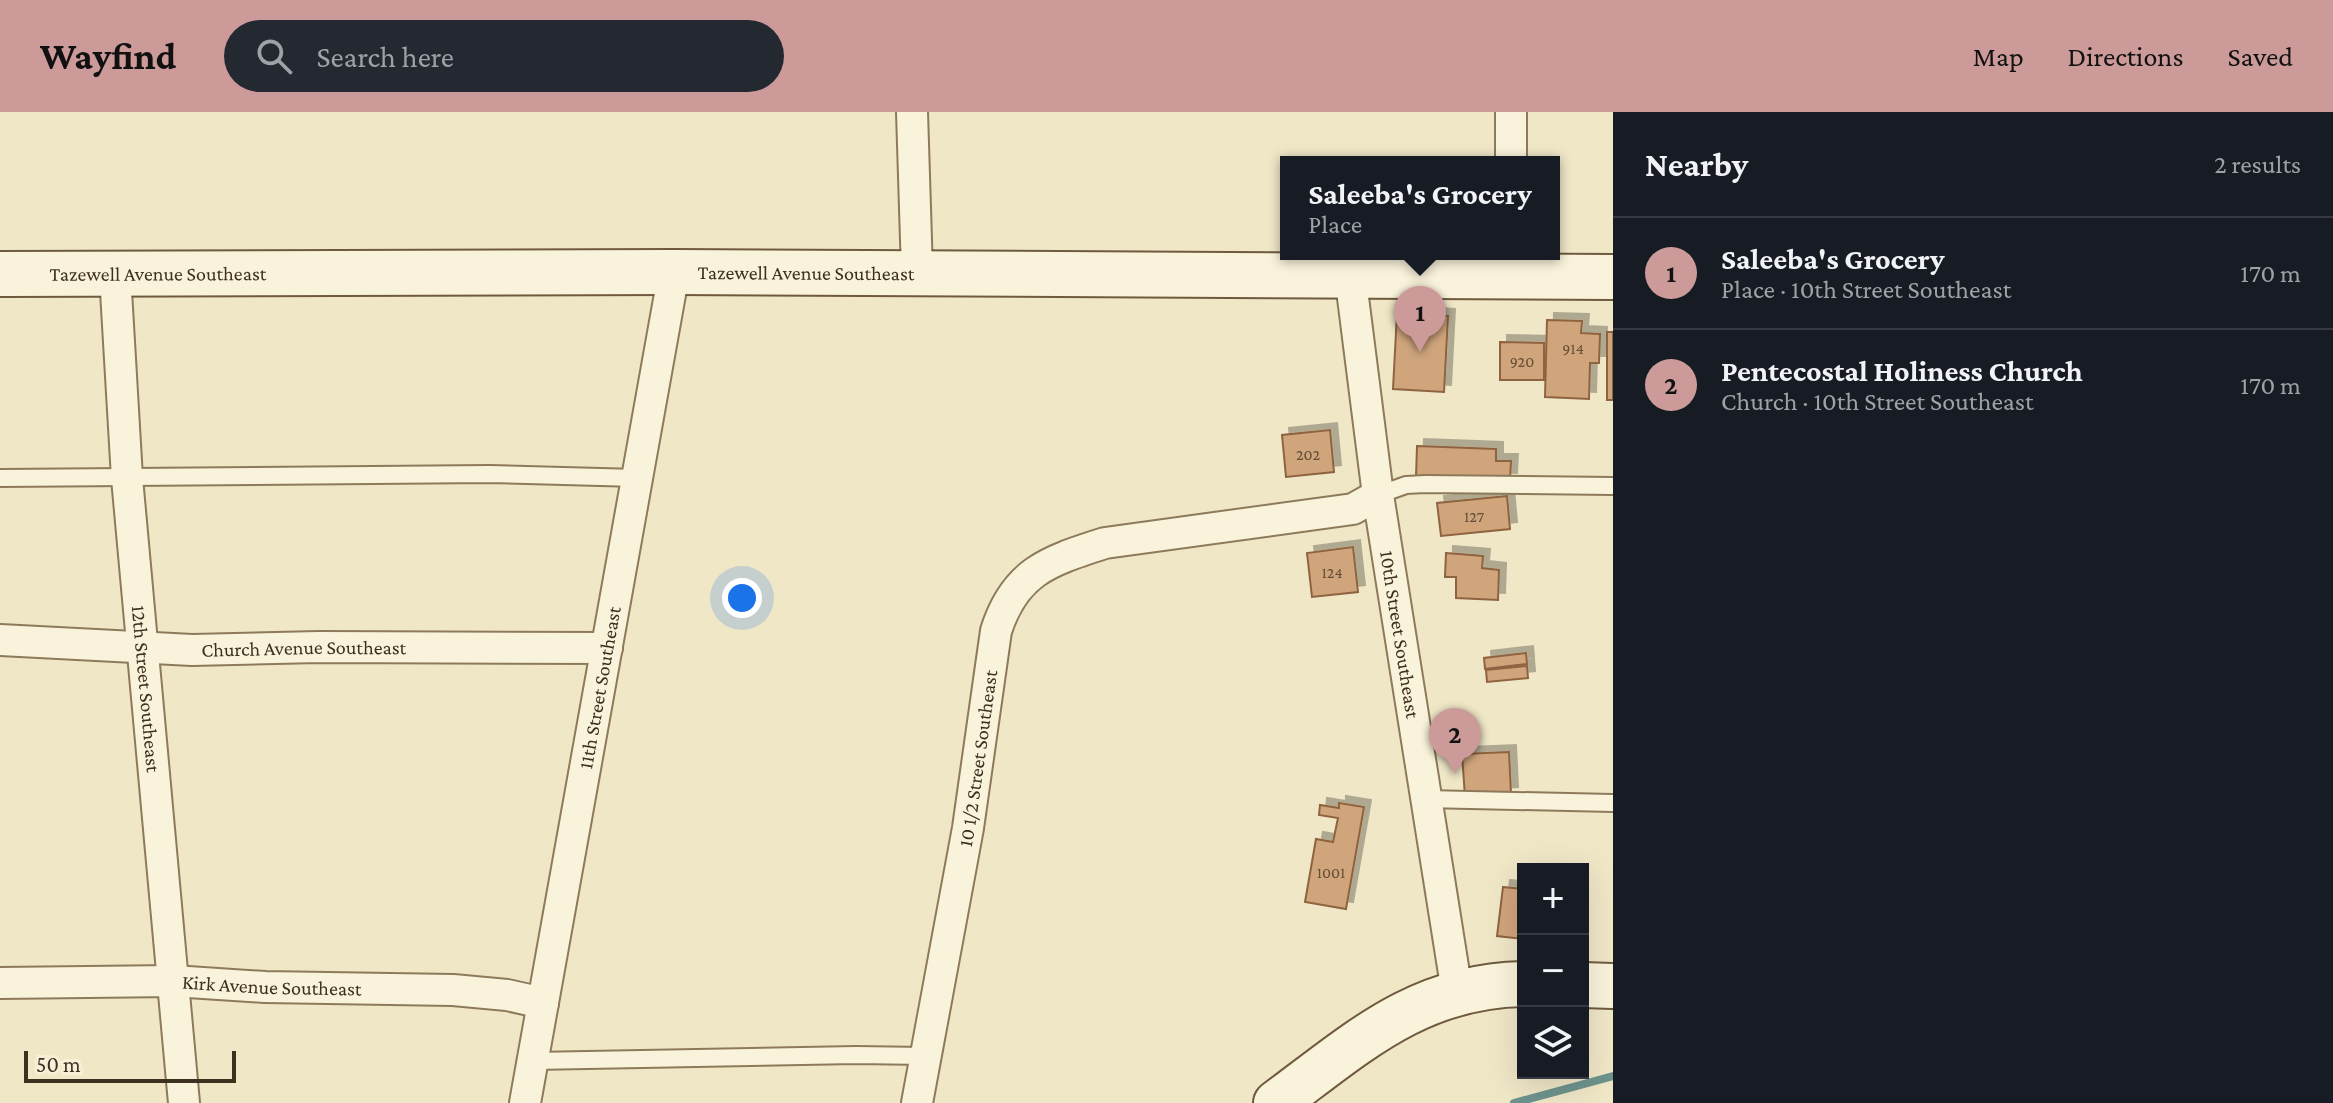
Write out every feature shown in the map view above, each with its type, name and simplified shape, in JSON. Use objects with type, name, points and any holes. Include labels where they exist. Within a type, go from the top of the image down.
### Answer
[{"type":"street","points":[[912,112],[917,272]]},
{"type":"street","points":[[1511,112],[1511,156]]},
{"type":"street","name":"Tazewell Avenue Southeast","points":[[0,274],[1350,274],[1512,265],[1613,277]]},
{"type":"street","name":"11th Street Southeast","points":[[525,1103],[674,272]]},
{"type":"street","name":"12th Street Southeast","points":[[115,274],[127,478],[184,1103]]},
{"type":"street","name":"10th Street Southeast","points":[[1350,274],[1378,495],[1457,992]]},
{"type":"street","name":"10 1/2 Street Southeast","points":[[917,1103],[968,828],[996,631],[1004,608],[1017,587],[1036,571],[1066,555],[1105,543],[1353,509],[1378,495]]},
{"type":"street","name":"Church Avenue Southeast","points":[[0,640],[142,648],[607,648]]},
{"type":"street","name":"Kirk Avenue Southeast","points":[[0,983],[173,981],[265,987],[453,990],[507,995],[543,1003]]},
{"type":"street","points":[[1276,1103],[1380,1026],[1416,1007],[1457,992],[1517,984]]},
{"type":"street","points":[[1589,985],[1613,986]]},
{"type":"lane","points":[[0,478],[490,474],[637,478]]},
{"type":"lane","points":[[1378,495],[1406,485],[1425,484],[1613,486]]},
{"type":"lane","points":[[1425,799],[1613,803]]},
{"type":"lane","points":[[533,1061],[926,1056]]},
{"type":"building","points":[[1397,313],[1448,316],[1444,392],[1393,389]]},
{"type":"building","points":[[1547,320],[1582,321],[1581,333],[1600,334],[1599,363],[1590,363],[1589,399],[1545,397]]},
{"type":"building","points":[[1607,332],[1613,332],[1613,400],[1607,400]]},
{"type":"building","points":[[1500,342],[1544,343],[1544,380],[1500,380]]},
{"type":"building","points":[[1330,430],[1334,472],[1286,477],[1282,435]]},
{"type":"building","points":[[1417,446],[1496,449],[1496,461],[1511,461],[1510,480],[1416,477]]},
{"type":"building","points":[[1507,496],[1510,529],[1441,536],[1437,503]]},
{"type":"building","points":[[1353,547],[1358,592],[1312,597],[1307,553]]},
{"type":"building","points":[[1446,553],[1483,556],[1482,568],[1499,570],[1498,600],[1456,598],[1456,577],[1445,577]]},
{"type":"building","points":[[1526,653],[1527,664],[1485,669],[1484,658]]},
{"type":"building","points":[[1527,666],[1528,678],[1487,682],[1486,670]]},
{"type":"building","points":[[1509,752],[1511,794],[1465,797],[1462,754]]},
{"type":"building","points":[[1339,803],[1364,807],[1346,909],[1305,902],[1316,839],[1333,842],[1338,818],[1319,815],[1320,805],[1339,808]]},
{"type":"building","points":[[1503,887],[1517,888],[1517,938],[1497,936]]},
{"type":"waterway","points":[[1514,1103],[1613,1076]]},
{"type":"place","name":"Saleeba's Grocery","points":[[1420,352]]},
{"type":"place","name":"Pentecostal Holiness Church","points":[[1455,774]]}]
